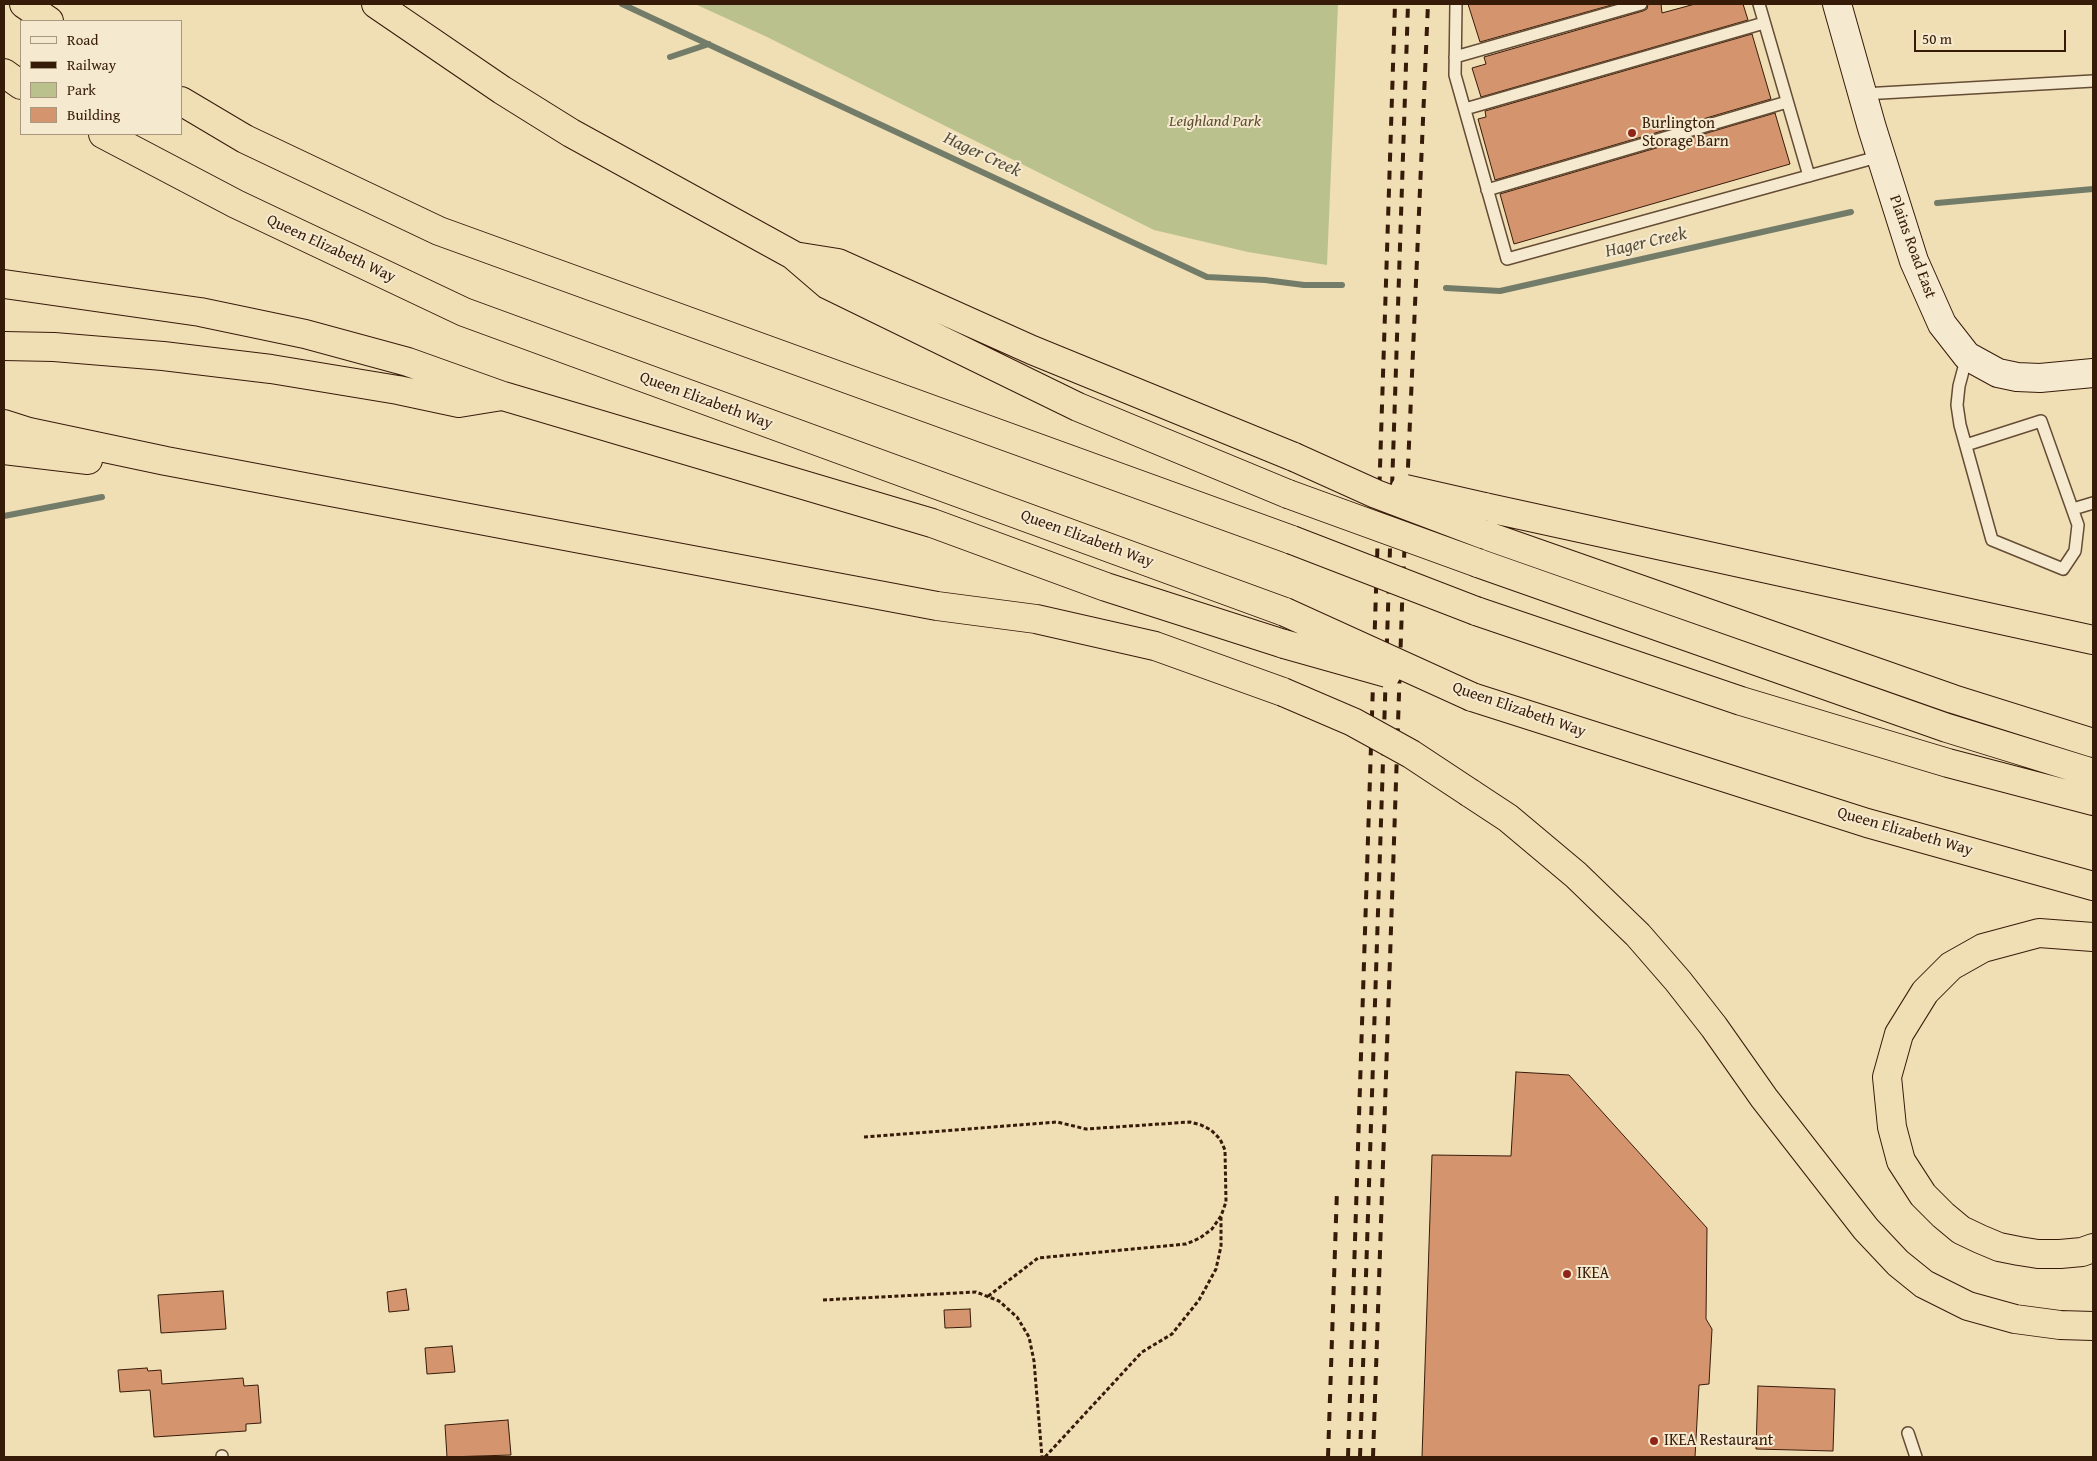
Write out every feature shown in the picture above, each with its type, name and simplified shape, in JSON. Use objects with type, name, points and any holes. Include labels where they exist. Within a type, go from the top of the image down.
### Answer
[{"type":"highway","points":[[24,4],[48,20]]},
{"type":"highway","points":[[376,4],[502,90],[571,133],[793,255],[828,285],[1078,407],[1288,494],[1478,564],[1947,728],[2093,773]]},
{"type":"highway","points":[[4,72],[20,84]]},
{"type":"highway","points":[[182,102],[245,139],[439,231],[1292,540],[1476,610],[1741,701],[1948,763],[2093,801]]},
{"type":"highway","name":"Queen Elizabeth Way","points":[[105,135],[236,204],[464,312],[1285,612],[1472,696],[1867,823],[2093,886]]},
{"type":"highway","points":[[793,255],[838,263],[1032,350],[1294,457],[1376,494],[1482,534],[1953,699],[2093,743]]},
{"type":"highway","points":[[4,284],[200,312],[306,334],[408,362],[503,396],[932,523],[1106,587],[1284,644],[1472,696]]},
{"type":"highway","points":[[4,346],[164,356],[261,368],[398,390],[459,403],[503,396]]},
{"type":"highway","points":[[4,424],[29,432],[166,461],[927,604],[1036,619],[1155,646],[1283,692],[1353,722],[1411,754],[1508,818],[1568,869],[1638,935],[1708,1019],[1764,1098],[1866,1229],[1898,1263],[1924,1284],[1968,1306],[2015,1319],[2060,1325],[2093,1326]]},
{"type":"highway","points":[[4,450],[110,463],[166,461]]},
{"type":"highway","points":[[1294,457],[1435,497],[2093,640]]},
{"type":"highway","points":[[2093,938],[2039,933],[1983,948],[1951,966],[1925,992],[1900,1034],[1887,1077],[1892,1127],[1901,1161],[1923,1195],[1944,1216],[1961,1230],[1999,1247],[2038,1254],[2082,1252],[2093,1248]]},
{"type":"main road","name":"Plains Road East","points":[[1837,4],[1914,261],[1942,324],[1967,356],[1998,373],[2017,378],[2049,378],[2093,373]]},
{"type":"lane","points":[[1456,4],[1455,75],[1507,259],[1881,156]]},
{"type":"lane","points":[[1455,57],[1641,4]]},
{"type":"lane","points":[[1759,4],[1808,176]]},
{"type":"lane","points":[[1465,110],[1764,23]]},
{"type":"lane","points":[[1863,94],[2093,81]]},
{"type":"lane","points":[[1488,190],[1787,102]]},
{"type":"lane","points":[[1966,445],[2041,421],[2078,524],[2075,551],[2063,569],[1992,540],[1960,425],[1957,405],[1959,386],[1967,356]]},
{"type":"lane","points":[[2073,509],[2093,503]]},
{"type":"lane","points":[[1908,1433],[1916,1457]]},
{"type":"path","points":[[864,1138],[1056,1122],[1086,1129],[1190,1122],[1201,1124],[1220,1139],[1225,1150],[1226,1202],[1221,1216],[1212,1229],[1200,1238],[1186,1244],[1038,1258],[987,1297]]},
{"type":"path","points":[[1043,1457],[1142,1352],[1172,1334],[1199,1300],[1216,1269],[1221,1246],[1221,1216]]},
{"type":"path","points":[[823,1300],[976,1292],[999,1301],[1017,1317],[1029,1338],[1034,1361],[1043,1457]]},
{"type":"green space","name":"Leighland Park","points":[[695,4],[1338,4],[1327,265],[1248,252],[1154,230],[765,36]]},
{"type":"building","points":[[1468,4],[1615,4],[1480,42]]},
{"type":"building","points":[[1648,4],[1661,4],[1662,13],[1695,4],[1743,4],[1748,20],[1481,97],[1472,68],[1486,64],[1484,57],[1643,11],[1647,9]]},
{"type":"building","points":[[1752,34],[1771,99],[1495,180],[1478,119],[1486,117],[1485,111]]},
{"type":"building","points":[[1775,113],[1790,164],[1514,244],[1500,194]]},
{"type":"building","name":"IKEA","points":[[1516,1072],[1569,1075],[1707,1228],[1706,1319],[1712,1329],[1709,1384],[1699,1385],[1695,1457],[1422,1457],[1432,1155],[1511,1156]]},
{"type":"building","points":[[406,1289],[409,1310],[389,1312],[387,1292]]},
{"type":"building","points":[[223,1291],[226,1329],[161,1333],[158,1295]]},
{"type":"building","points":[[970,1309],[971,1327],[945,1328],[944,1310]]},
{"type":"building","points":[[452,1346],[455,1372],[427,1374],[425,1348]]},
{"type":"building","points":[[147,1368],[148,1371],[161,1370],[162,1384],[243,1378],[244,1386],[258,1385],[261,1423],[246,1424],[246,1431],[154,1437],[150,1390],[120,1392],[118,1370]]},
{"type":"building","points":[[1758,1386],[1835,1389],[1833,1451],[1756,1449]]},
{"type":"building","points":[[508,1420],[511,1455],[447,1457],[445,1425]]},
{"type":"waterway","name":"Hager Creek","points":[[622,4],[1207,277],[1265,280],[1304,285],[1342,285]]},
{"type":"waterway","points":[[670,57],[709,44]]},
{"type":"waterway","name":"Hager Creek","points":[[1937,203],[2093,189]]},
{"type":"waterway","name":"Hager Creek","points":[[1446,288],[1500,291],[1851,212]]},
{"type":"waterway","points":[[4,516],[102,497]]},
{"type":"railway","points":[[1348,1457],[1395,4]]},
{"type":"railway","points":[[1360,1457],[1408,4]]},
{"type":"railway","points":[[1373,1457],[1402,606],[1428,4]]},
{"type":"railway","points":[[1328,1457],[1337,1190]]},
{"type":"place","name":"Burlington Storage Barn","points":[[1632,133]]},
{"type":"place","name":"IKEA","points":[[1567,1274]]},
{"type":"place","name":"IKEA Restaurant","points":[[1654,1441]]}]
